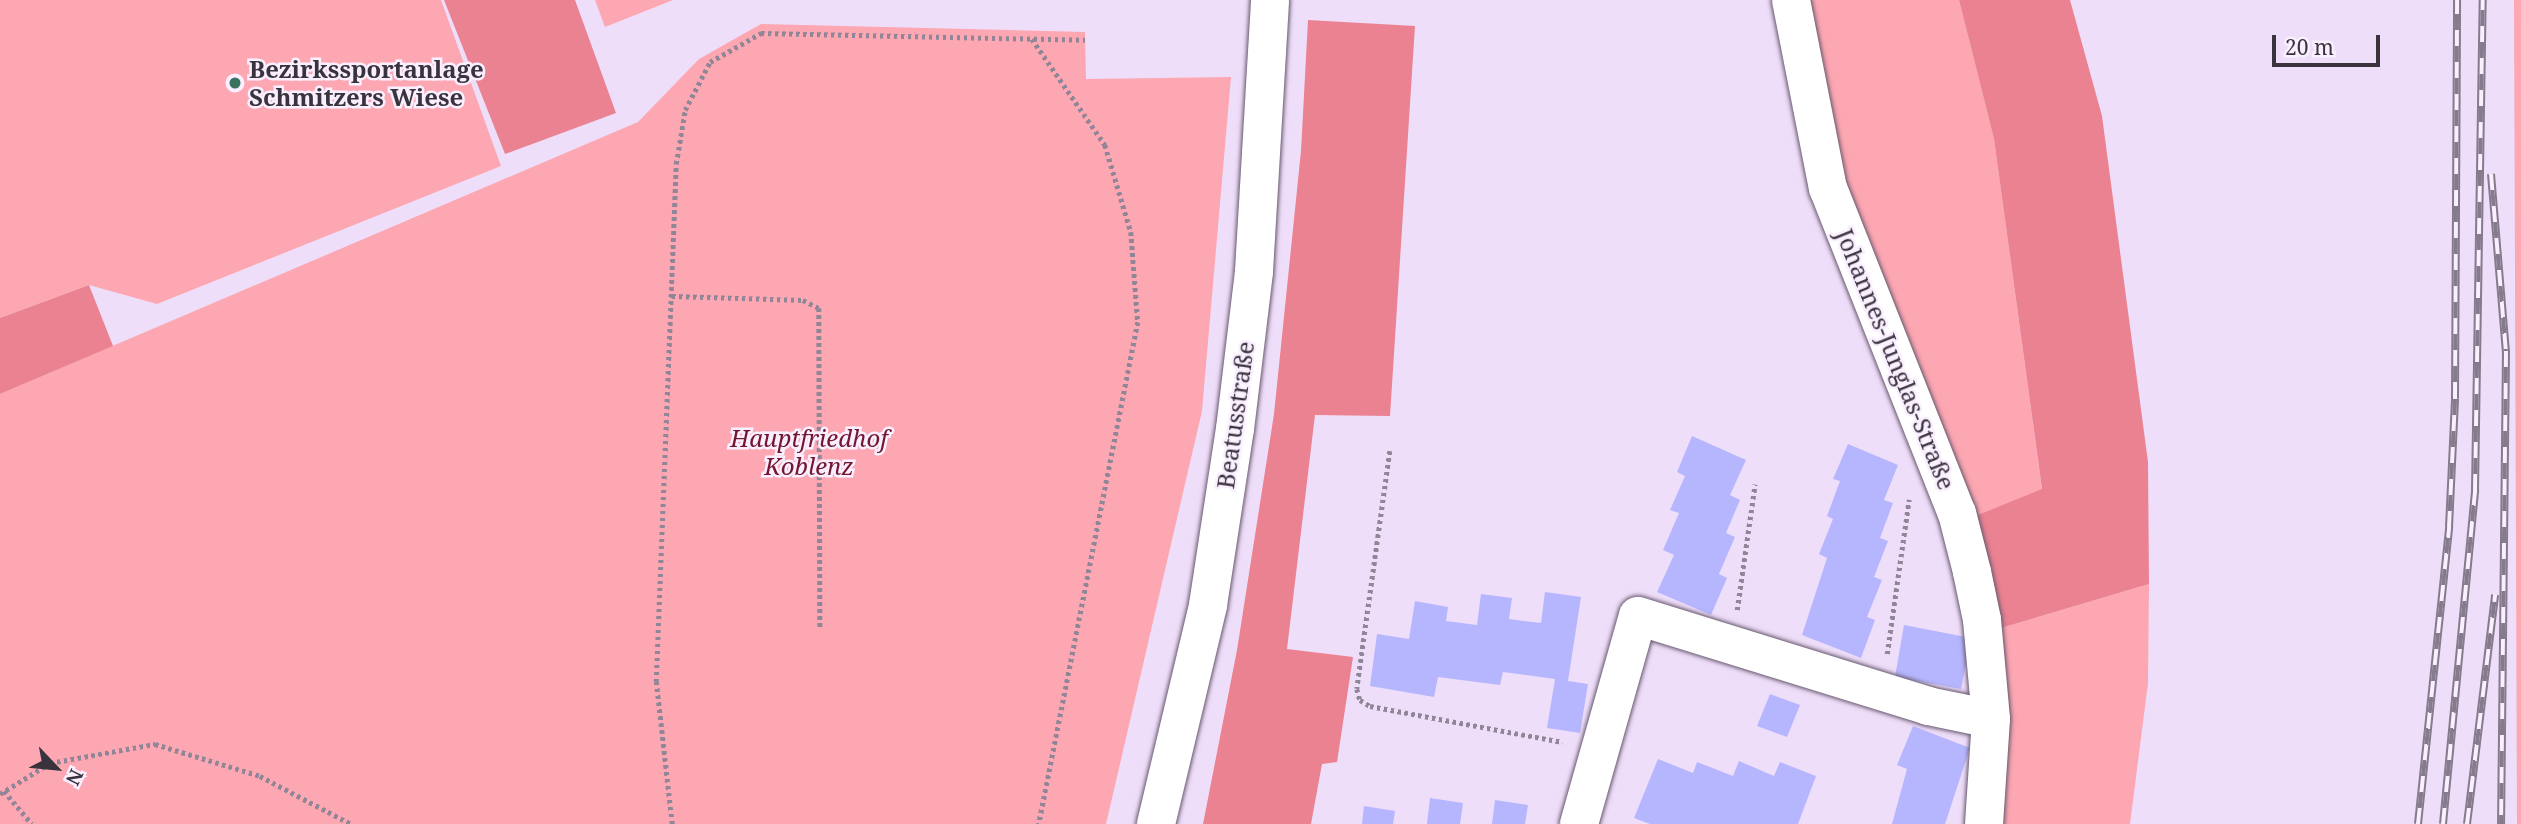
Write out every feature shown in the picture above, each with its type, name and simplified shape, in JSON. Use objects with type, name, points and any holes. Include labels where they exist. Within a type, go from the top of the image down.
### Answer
[{"type":"street","name":"Beatusstraße","points":[[1156,824],[1208,605],[1235,429],[1254,271],[1270,0]]},
{"type":"street","name":"Johannes-Junglas-Straße","points":[[1791,0],[1828,188],[1957,513],[1982,620],[1991,719],[1984,824]]},
{"type":"street","points":[[1579,824],[1638,617],[1882,693],[1991,719]]},
{"type":"path","points":[[672,824],[656,682],[676,164],[685,110],[710,62],[761,33],[1085,40]]},
{"type":"path","points":[[1032,39],[1105,145],[1131,232],[1138,322],[1039,824]]},
{"type":"path","points":[[672,296],[803,300],[819,308],[820,628]]},
{"type":"path","points":[[1390,451],[1357,689],[1360,700],[1370,706],[1602,749]]},
{"type":"path","points":[[1732,645],[1755,484]]},
{"type":"path","points":[[1882,693],[1909,500]]},
{"type":"path","points":[[32,824],[2,792],[50,762],[155,744],[260,776],[351,824]]},
{"type":"green space","name":"Bezirkssportanlage Schmitzers Wiese","points":[[0,0],[441,0],[501,166],[157,304],[89,285],[0,318]]},
{"type":"green space","points":[[595,0],[673,0],[605,27]]},
{"type":"green space","points":[[1801,0],[1959,0],[1994,139],[2042,490],[1968,519],[1849,212]]},
{"type":"green space","points":[[2514,0],[2521,0],[2521,824],[2517,824]]},
{"type":"green space","name":"Hauptfriedhof Koblenz","points":[[761,24],[1085,32],[1086,79],[1231,77],[1202,411],[1106,824],[0,824],[0,394],[638,122],[699,59]]},
{"type":"green space","points":[[2149,584],[2148,683],[2130,824],[1999,824],[1994,630]]},
{"type":"shaded area","points":[[444,0],[575,0],[616,113],[505,154]]},
{"type":"shaded area","points":[[1959,0],[2070,0],[2102,116],[2148,462],[2149,584],[1994,630],[1968,519],[2042,489],[1994,139]]},
{"type":"shaded area","points":[[1308,20],[1415,26],[1390,416],[1315,415],[1287,649],[1353,657],[1337,762],[1322,764],[1311,824],[1203,824],[1237,650],[1274,414],[1301,151]]},
{"type":"shaded area","points":[[89,285],[113,346],[0,394],[0,318]]},
{"type":"building","points":[[1692,436],[1746,460],[1730,495],[1740,500],[1726,533],[1735,537],[1719,574],[1727,578],[1711,615],[1657,592],[1674,555],[1663,550],[1679,513],[1670,510],[1685,476],[1677,472]]},
{"type":"building","points":[[1848,444],[1898,465],[1884,500],[1893,503],[1880,538],[1888,541],[1874,577],[1882,580],[1867,617],[1875,620],[1861,658],[1802,635],[1827,558],[1819,554],[1833,519],[1827,516],[1840,481],[1833,479]]},
{"type":"building","points":[[1545,592],[1581,597],[1568,681],[1588,684],[1580,733],[1547,728],[1555,679],[1503,672],[1500,685],[1438,677],[1434,697],[1370,686],[1377,634],[1409,639],[1415,601],[1448,607],[1446,621],[1477,625],[1481,594],[1512,598],[1509,619],[1541,623]]},
{"type":"building","points":[[1904,625],[1971,638],[1961,689],[1895,677]]},
{"type":"building","points":[[1770,694],[1800,705],[1787,737],[1757,726]]},
{"type":"building","points":[[1913,726],[1970,748],[1945,824],[1892,824],[1907,769],[1897,765]]},
{"type":"building","points":[[1658,759],[1693,773],[1697,762],[1733,776],[1739,761],[1774,776],[1780,762],[1816,776],[1798,824],[1650,824],[1634,818]]},
{"type":"building","points":[[1430,798],[1463,803],[1460,824],[1427,824]]},
{"type":"building","points":[[1495,800],[1528,805],[1525,824],[1492,824]]},
{"type":"building","points":[[1364,806],[1395,811],[1393,824],[1362,824]]},
{"type":"railway","points":[[2418,824],[2449,527],[2455,398],[2457,0]]},
{"type":"railway","points":[[2443,824],[2475,490],[2483,0]]},
{"type":"railway","points":[[2491,174],[2506,351],[2501,824]]},
{"type":"railway","points":[[2467,824],[2495,595]]},
{"type":"place","name":"Bezirkssportanlage Schmitzers Wiese","points":[[235,83]]}]
